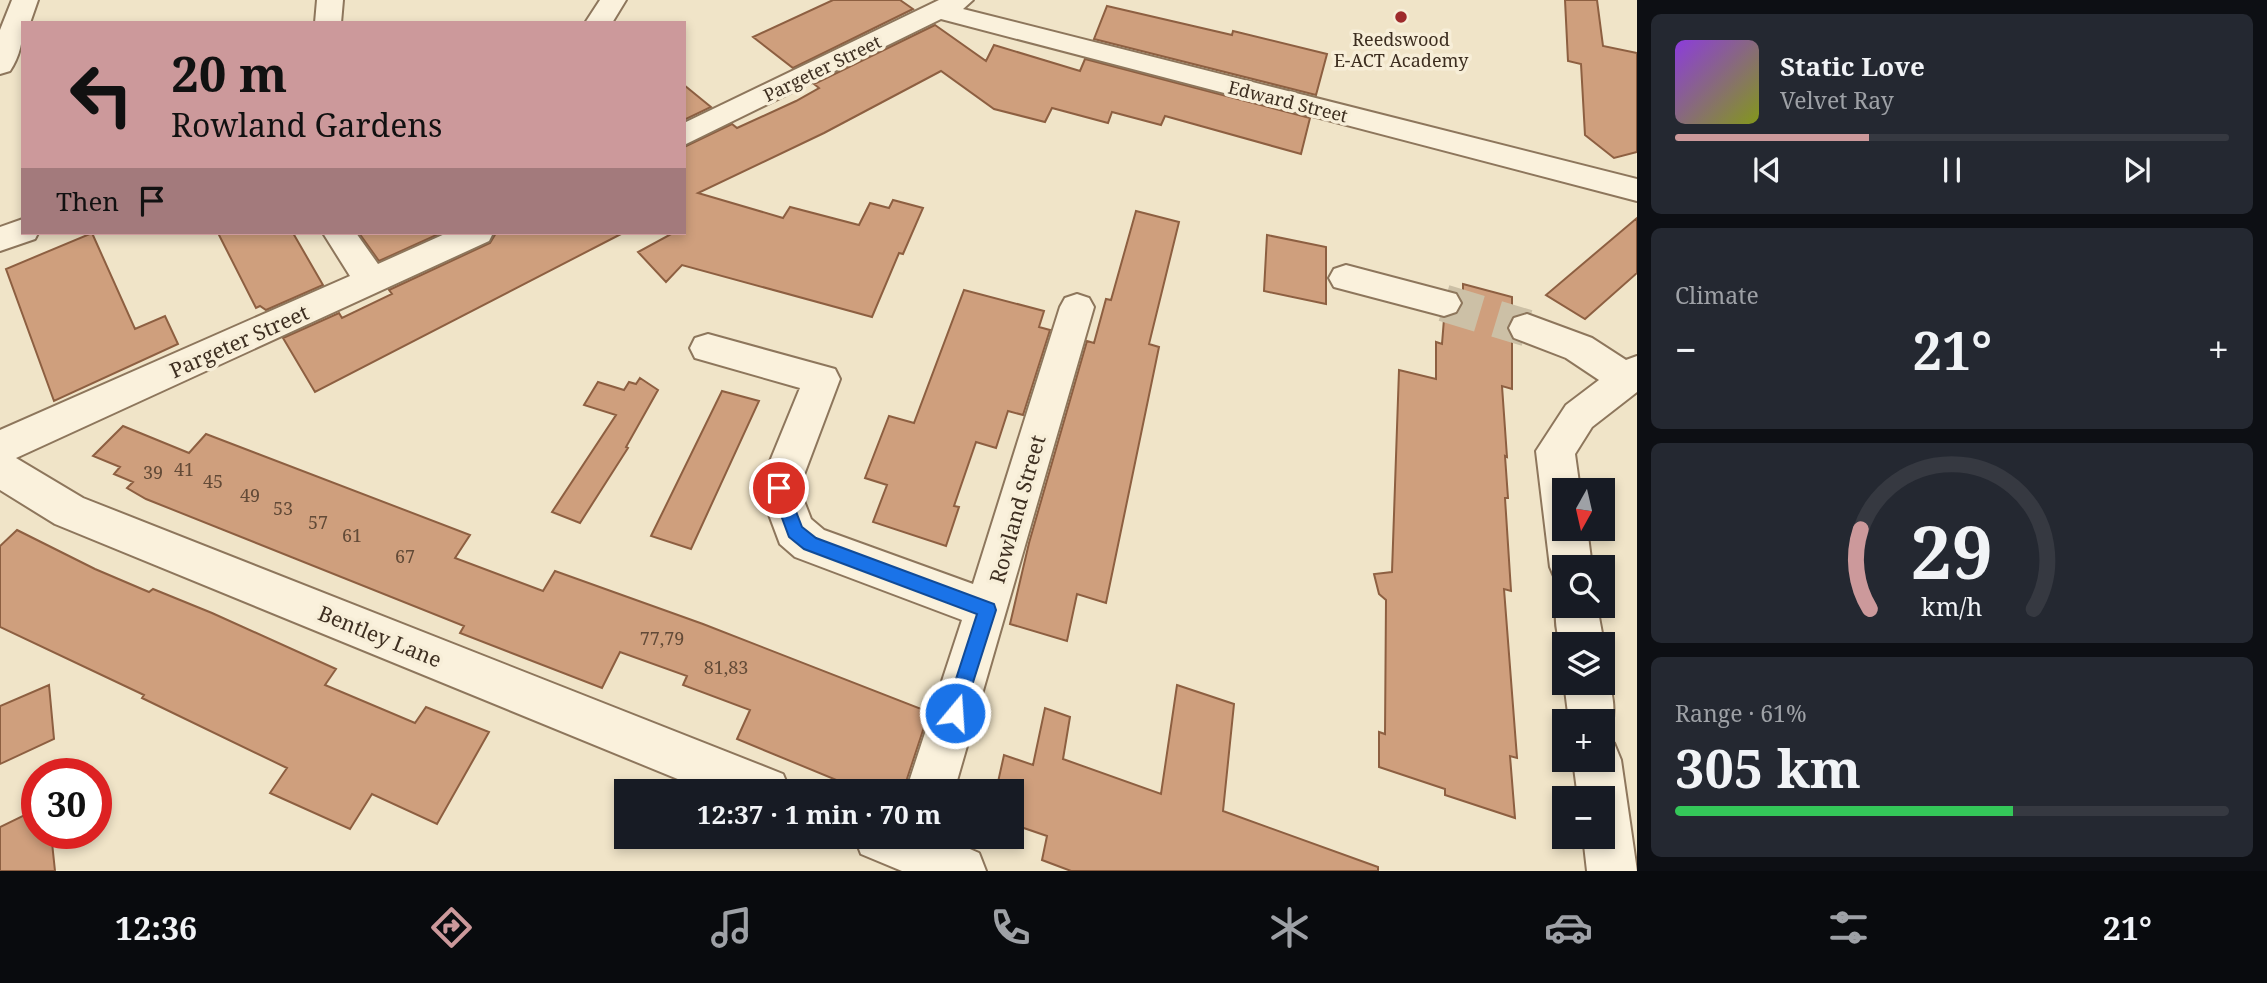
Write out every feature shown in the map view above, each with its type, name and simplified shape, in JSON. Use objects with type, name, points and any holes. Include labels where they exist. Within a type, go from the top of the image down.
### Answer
[{"type":"street","points":[[0,65],[25,0]]},
{"type":"street","points":[[328,21],[330,0]]},
{"type":"street","points":[[599,21],[613,0]]},
{"type":"street","name":"Pargeter Street","points":[[686,134],[950,6]]},
{"type":"street","name":"Edward Street","points":[[950,6],[1637,190]]},
{"type":"street","points":[[0,239],[21,232]]},
{"type":"street","points":[[340,235],[372,282]]},
{"type":"street","name":"Pargeter Street","points":[[0,448],[473,235]]},
{"type":"street","points":[[1346,278],[1444,303]]},
{"type":"street","name":"Rowland Street","points":[[934,779],[1077,307]]},
{"type":"street","points":[[1527,328],[1579,348],[1632,375],[1579,416],[1555,451],[1559,478]]},
{"type":"street","points":[[708,348],[822,379],[779,488],[795,531],[810,544],[987,610]]},
{"type":"street","name":"Bentley Lane","points":[[0,469],[69,511],[736,779]]},
{"type":"street","points":[[918,849],[961,871]]},
{"type":"street","points":[[1609,849],[1612,871]]},
{"type":"building","points":[[833,0],[900,0],[913,9],[793,68],[753,37]]},
{"type":"building","points":[[1565,0],[1597,0],[1603,46],[1637,53],[1637,152],[1614,158],[1585,135],[1581,64],[1568,61]]},
{"type":"building","points":[[1107,6],[1232,35],[1233,31],[1327,54],[1316,95],[1094,39]]},
{"type":"building","points":[[935,25],[986,61],[994,45],[1080,71],[1085,59],[1310,118],[1301,154],[1165,116],[1161,125],[1112,112],[1108,123],[1052,108],[1045,122],[994,109],[941,71],[824,133],[698,193],[783,218],[790,207],[859,225],[870,203],[889,208],[893,200],[923,208],[903,254],[899,253],[872,317],[682,265],[666,282],[638,252],[669,235],[686,235],[686,146],[732,124],[737,128],[796,101],[819,88],[814,84]]},
{"type":"building","points":[[686,87],[711,107],[686,119]]},
{"type":"building","points":[[1136,211],[1179,222],[1149,344],[1159,347],[1106,603],[1077,594],[1067,641],[1010,624],[1029,543],[1087,341],[1094,343],[1106,299],[1111,300]]},
{"type":"building","points":[[1637,218],[1637,273],[1585,319],[1546,295]]},
{"type":"building","points":[[93,235],[135,329],[165,316],[178,344],[54,401],[6,269]]},
{"type":"building","points":[[219,235],[294,235],[323,285],[266,310],[260,306],[256,308]]},
{"type":"building","points":[[360,235],[437,235],[379,261]]},
{"type":"building","points":[[495,235],[619,235],[315,392],[283,338],[339,313],[342,318],[392,294],[389,290],[490,243]]},
{"type":"building","points":[[1267,235],[1326,247],[1326,304],[1264,291]]},
{"type":"building","points":[[1463,284],[1512,297],[1512,317],[1507,327],[1512,339],[1512,389],[1502,386],[1511,591],[1504,589],[1517,758],[1510,756],[1515,818],[1445,795],[1445,789],[1379,767],[1379,732],[1385,734],[1386,600],[1379,594],[1374,574],[1392,572],[1399,370],[1436,379],[1436,342],[1442,344],[1444,319],[1457,314],[1463,304]]},
{"type":"building","points":[[964,290],[1044,311],[1039,327],[1050,330],[1023,415],[1008,411],[996,448],[976,442],[954,506],[959,507],[946,546],[873,522],[887,485],[865,478],[889,416],[914,423]]},
{"type":"building","points":[[640,378],[658,390],[626,447],[628,448],[580,523],[552,512],[616,415],[584,405],[598,382],[624,390],[629,382],[636,384]]},
{"type":"building","points":[[722,391],[759,401],[691,549],[651,536]]},
{"type":"building","points":[[123,426],[189,453],[206,434],[470,535],[455,558],[543,591],[555,571],[703,624],[929,712],[907,779],[834,779],[737,739],[750,710],[683,685],[687,676],[620,652],[602,688],[460,633],[464,626],[146,499],[127,488],[133,482],[114,474],[120,467],[93,456]]},
{"type":"building","points":[[17,530],[95,569],[149,592],[153,589],[212,613],[336,669],[325,685],[415,723],[426,707],[489,732],[437,824],[372,794],[350,829],[270,793],[287,768],[142,698],[144,695],[0,627],[0,546]]},
{"type":"building","points":[[49,685],[54,739],[0,764],[0,706]]},
{"type":"building","points":[[1177,685],[1234,704],[1223,811],[1378,867],[1378,871],[1071,871],[1042,860],[1047,836],[1024,828],[1024,779],[999,779],[1004,755],[1033,765],[1045,708],[1070,717],[1063,759],[1161,794]]},
{"type":"building","points":[[21,817],[21,849],[53,849],[55,871],[0,871],[0,827]]},
{"type":"tunnel","points":[[1444,303],[1527,328]]},
{"type":"place","name":"Reedswood E-ACT Academy","points":[[1401,17]]},
{"type":"route","points":[[779,488],[795,531],[810,544],[987,610],[955,713]]}]
